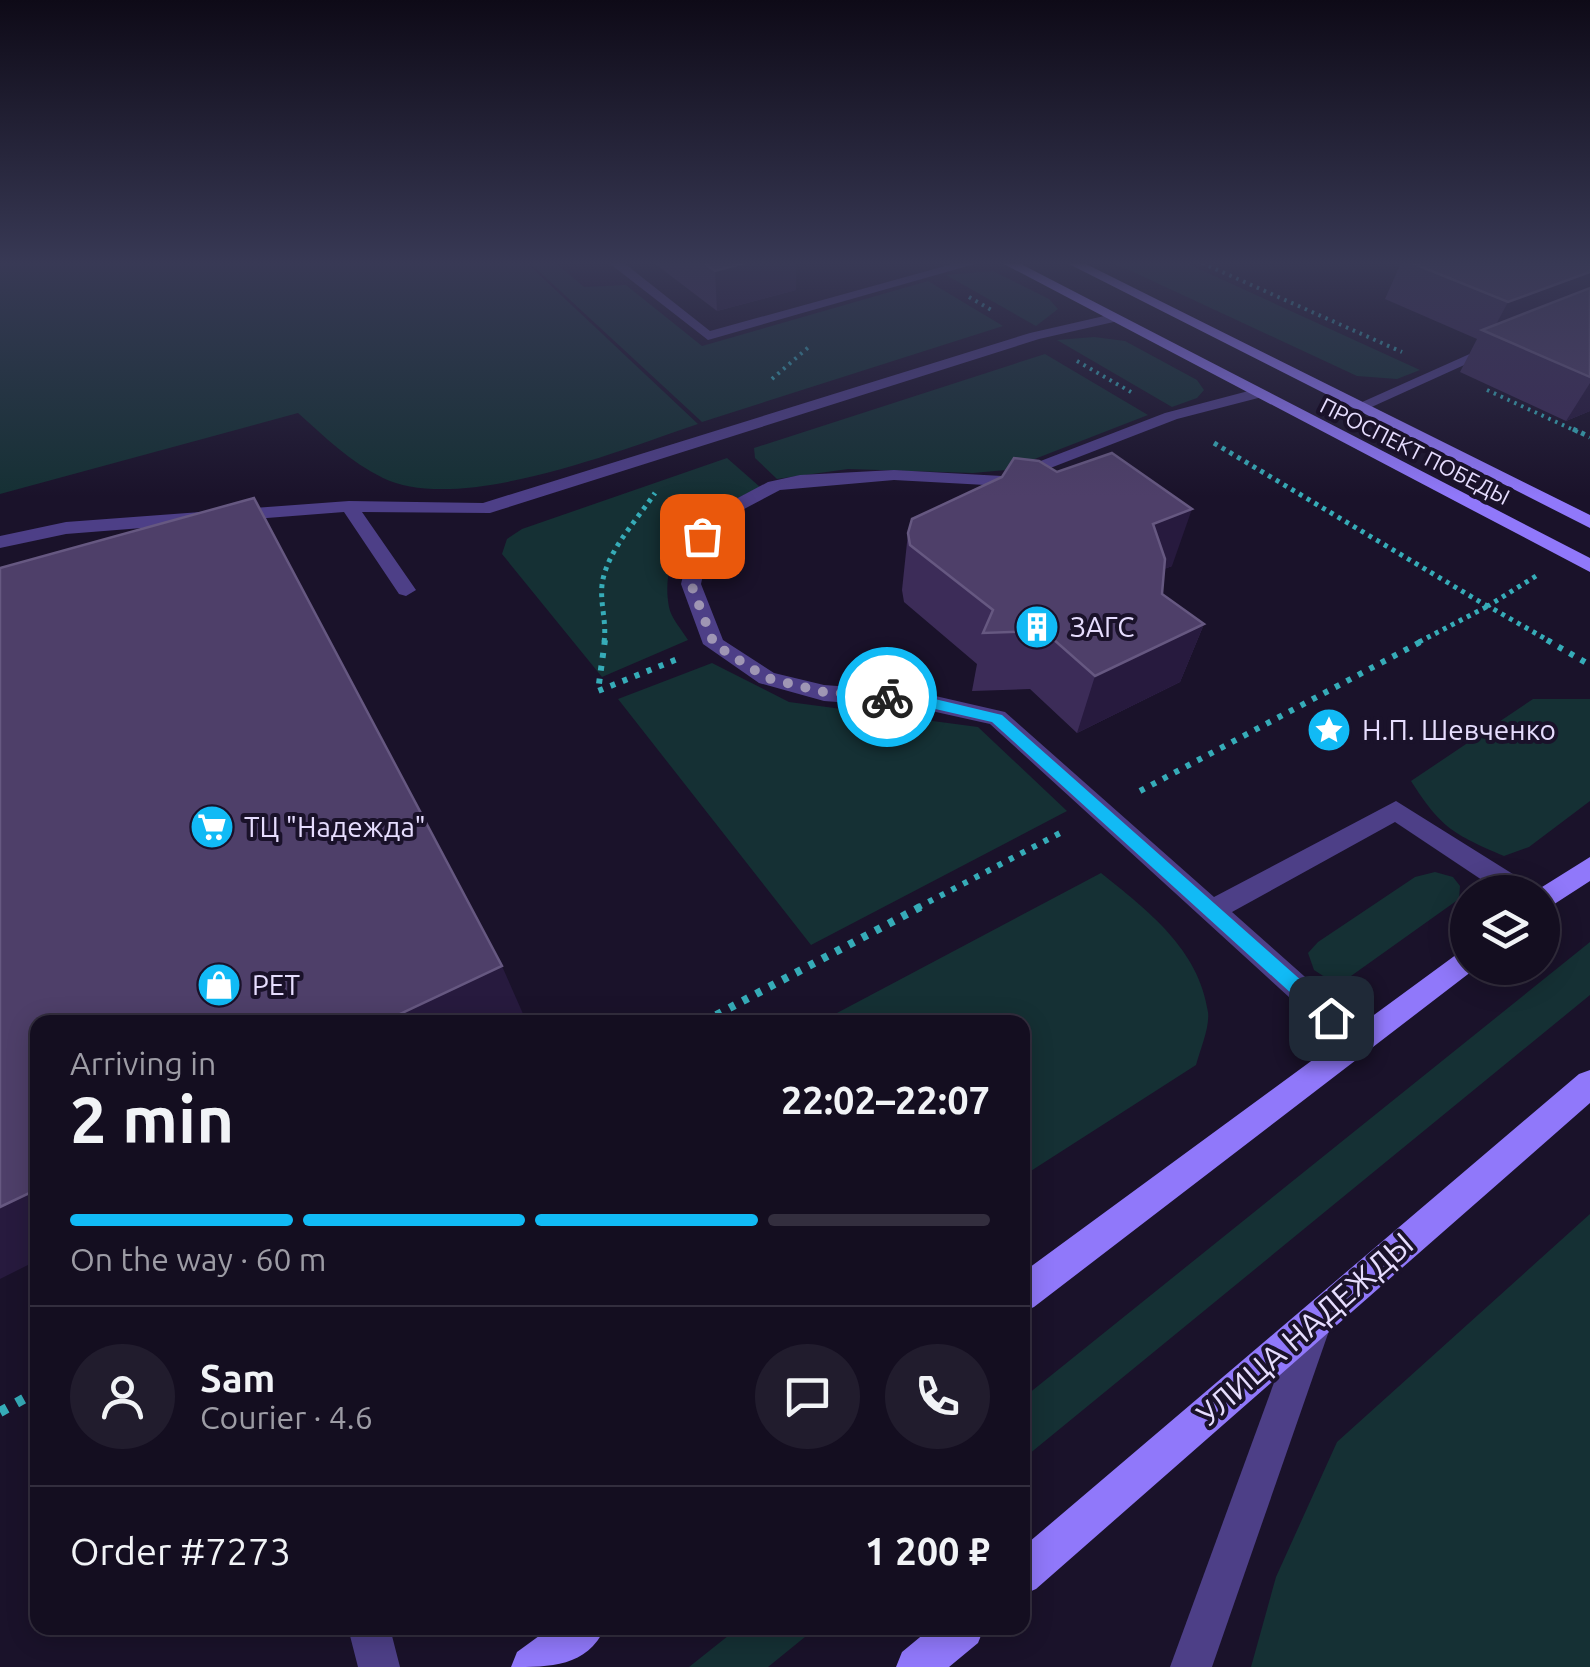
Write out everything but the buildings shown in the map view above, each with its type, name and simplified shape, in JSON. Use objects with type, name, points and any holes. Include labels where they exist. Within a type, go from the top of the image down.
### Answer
[{"type":"main road","name":"ПРОСПЕКТ ПОБЕДЫ","points":[[1156,341],[1582,561]]},
{"type":"main road","name":"ПРОСПЕКТ ПОБЕДЫ","points":[[1227,341],[1590,522]]},
{"type":"main road","points":[[1560,888],[1590,866]]},
{"type":"main road","points":[[1030,1289],[1450,971]]},
{"type":"main road","name":"УЛИЦА НАДЕЖДЫ","points":[[1030,1568],[1590,1084]]},
{"type":"main road","points":[[532,1667],[575,1635]]},
{"type":"main road","points":[[918,1667],[955,1635]]},
{"type":"street","points":[[0,542],[349,506],[484,509],[1020,341]]},
{"type":"street","points":[[1359,407],[1507,343]]},
{"type":"street","points":[[1256,394],[1171,416],[1004,481],[894,475],[800,480],[774,486],[723,513],[702,536],[691,584],[714,644],[767,678],[824,692],[918,700],[997,718],[1357,1041]]},
{"type":"street","points":[[349,506],[406,590]]},
{"type":"street","points":[[1214,910],[1396,810],[1494,875]]},
{"type":"street","points":[[1192,1667],[1314,1320]]},
{"type":"street","points":[[371,1635],[379,1667]]},
{"type":"path","points":[[720,437],[788,361],[817,341]]},
{"type":"path","points":[[664,481],[612,556],[602,586],[607,621],[598,690],[714,644]]},
{"type":"path","points":[[1582,561],[1488,606],[1590,665]]},
{"type":"path","points":[[0,1412],[30,1395]]},
{"type":"green space","points":[[0,341],[610,341],[698,424],[540,475],[453,489],[415,487],[383,478],[349,457],[298,413],[0,494]]},
{"type":"green space","points":[[614,341],[696,341],[702,346],[720,341],[957,341],[702,422]]},
{"type":"green space","points":[[1058,341],[1125,341],[1197,380],[1204,390],[1197,398],[1172,407]]},
{"type":"green space","points":[[1281,341],[1356,341],[1420,370],[1397,379],[1357,376]]},
{"type":"green space","points":[[1045,354],[1148,415],[1006,470],[973,473],[848,469],[777,479],[755,458],[754,448]]},
{"type":"green space","points":[[727,458],[760,487],[707,518],[680,547],[671,564],[667,584],[669,607],[688,640],[602,677],[502,554],[507,539],[522,529]]},
{"type":"green space","points":[[712,663],[789,702],[978,727],[1067,811],[811,945],[618,699]]},
{"type":"green space","points":[[1533,699],[1590,699],[1590,801],[1529,847],[1504,856],[1472,842],[1440,820],[1411,781]]},
{"type":"green space","points":[[1435,872],[1450,876],[1450,905],[1351,976],[1331,981],[1314,970],[1308,953],[1318,942],[1415,877]]},
{"type":"green space","points":[[1101,873],[1153,917],[1182,950],[1203,989],[1208,1018],[1196,1065],[1030,1172],[1030,1015],[833,1015]]},
{"type":"green space","points":[[1590,942],[1590,995],[1030,1453],[1030,1392],[1537,985],[1560,985],[1560,966]]},
{"type":"green space","points":[[1590,1214],[1590,1667],[1251,1667],[1276,1577],[1337,1442]]},
{"type":"green space","points":[[729,1635],[807,1635],[768,1667],[689,1667]]},
{"type":"way so far","points":[[702,536],[691,584],[714,644],[767,678],[824,692],[887,697]]},
{"type":"place","name":"ЗАГС","points":[[1037,627]]},
{"type":"place","name":"Н.П. Шевченко","points":[[1329,730]]},
{"type":"place","name":"ТЦ \"Надежда\"","points":[[212,827]]},
{"type":"place","name":"РЕТ","points":[[219,985]]},
{"type":"route","points":[[887,697],[997,718],[1331,1018]]}]
